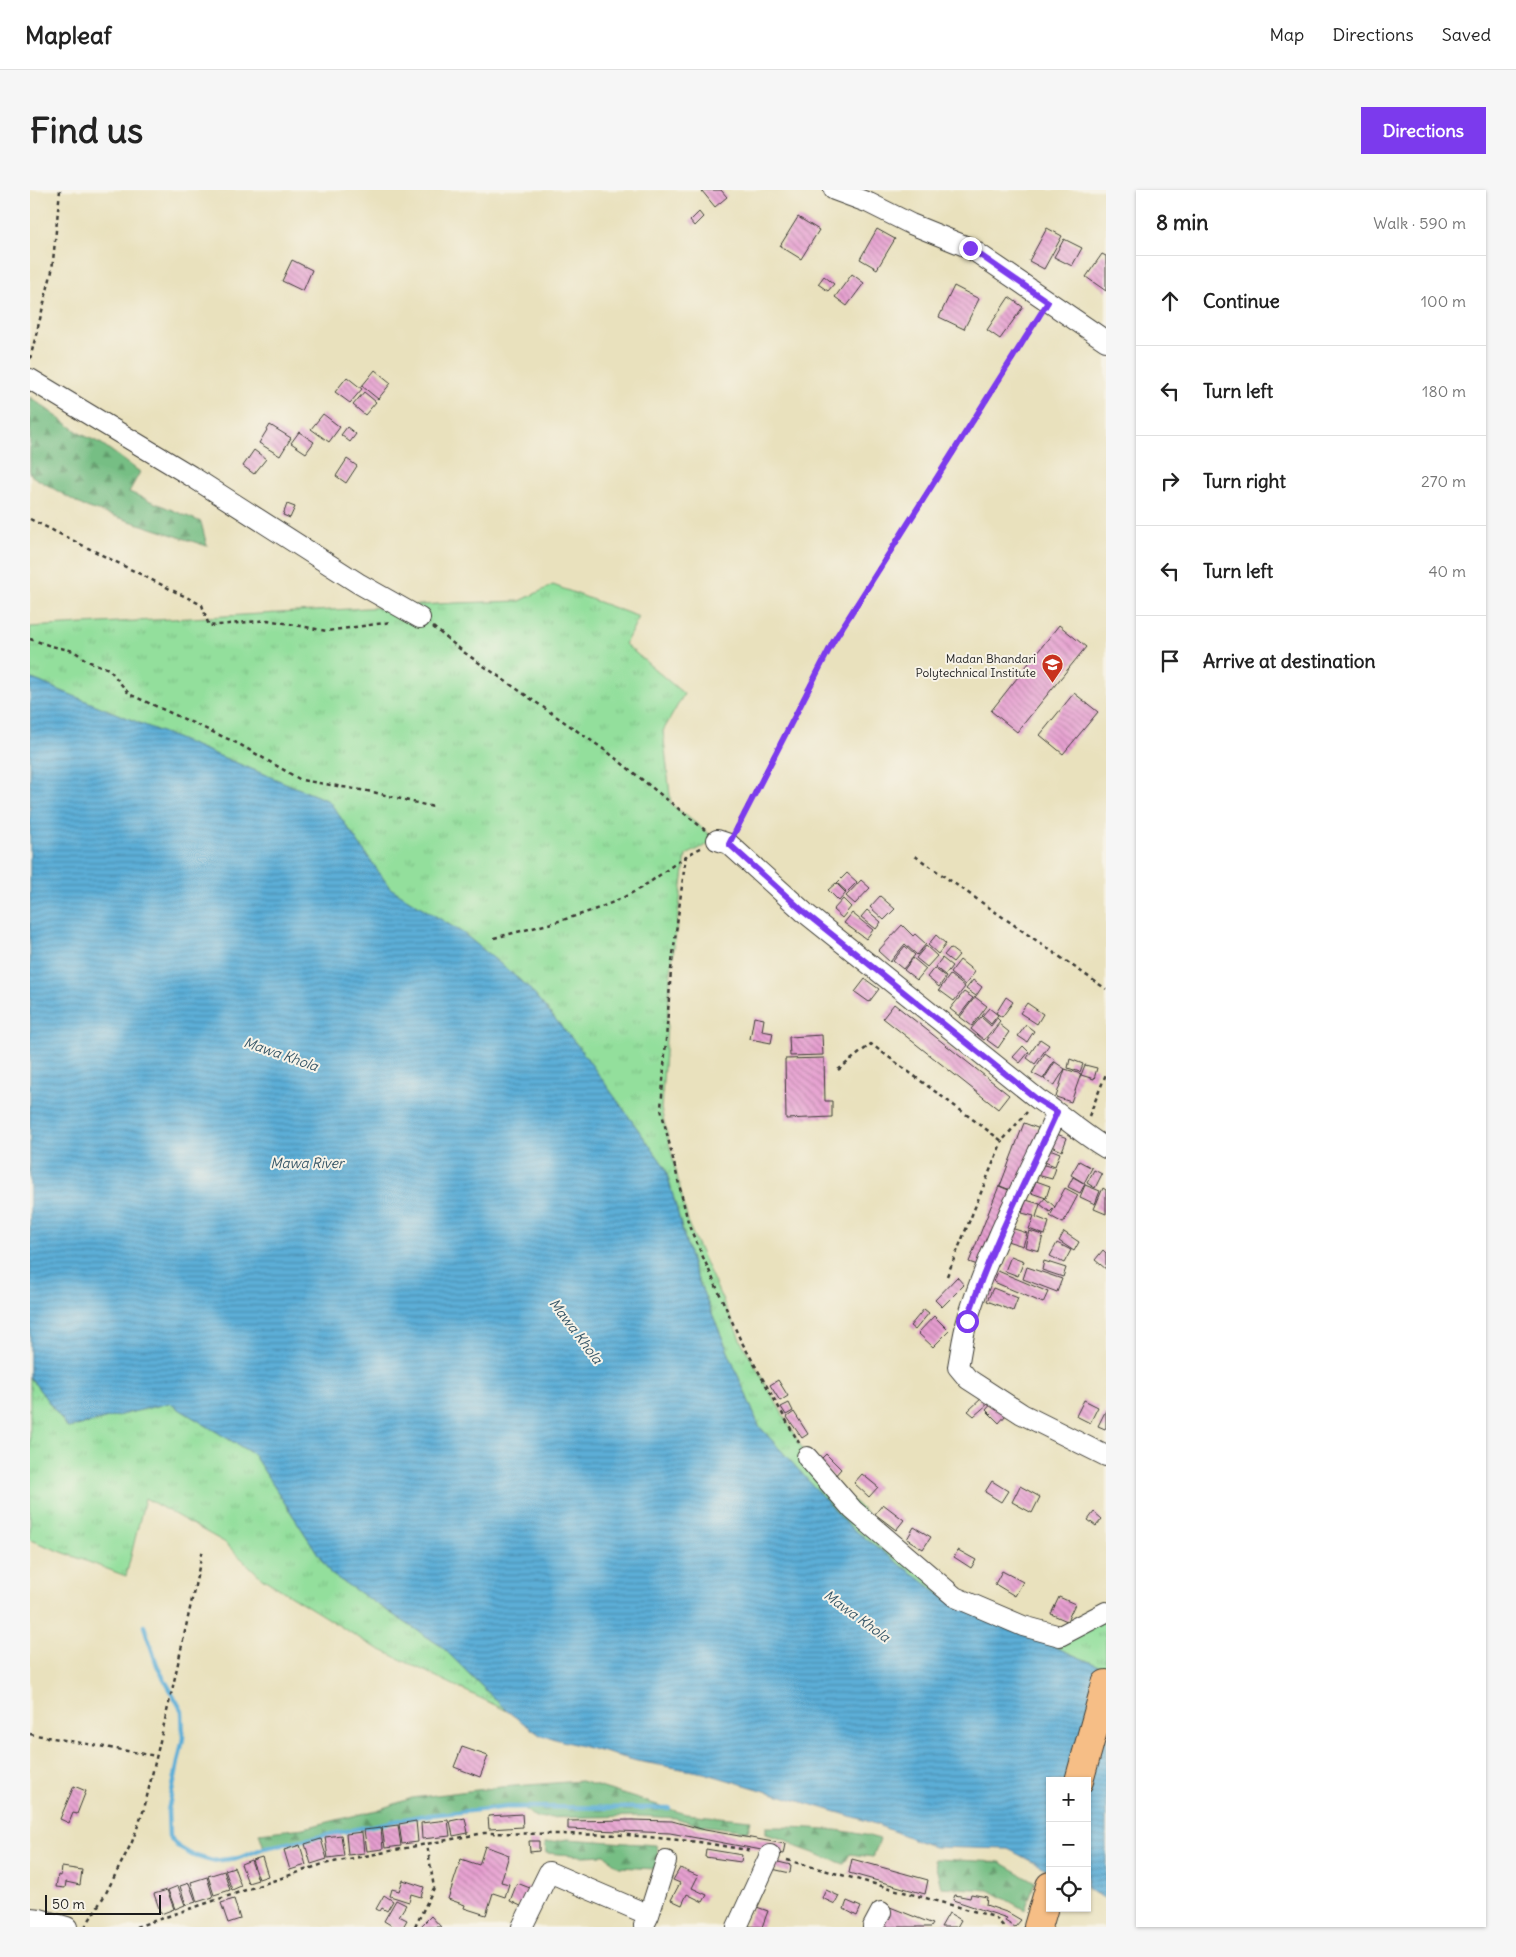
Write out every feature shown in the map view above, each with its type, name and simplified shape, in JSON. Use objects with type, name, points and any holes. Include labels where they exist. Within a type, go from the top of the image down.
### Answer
[{"type":"highway","points":[[1080,1777],[1106,1684]]},
{"type":"highway","points":[[1038,1927],[1046,1900]]},
{"type":"street","points":[[834,190],[869,203],[910,224],[970,248],[1048,302],[1081,322],[1106,341]]},
{"type":"street","points":[[30,378],[191,476],[358,583],[420,618]]},
{"type":"street","points":[[723,842],[804,912],[1038,1100],[1057,1112],[1083,1134],[1106,1148]]},
{"type":"street","points":[[1057,1112],[1024,1179],[976,1292],[967,1321],[958,1367],[968,1379],[1022,1414],[1106,1456]]},
{"type":"street","points":[[807,1457],[853,1510],[955,1597],[1023,1626],[1060,1636],[1106,1612]]},
{"type":"street","points":[[737,1927],[770,1855]]},
{"type":"street","points":[[522,1927],[549,1872],[646,1921],[666,1861]]},
{"type":"street","points":[[30,1918],[67,1927]]},
{"type":"path","points":[[30,359],[52,271],[60,190]]},
{"type":"path","points":[[494,938],[580,916],[639,889],[686,855],[723,842],[833,642],[952,451],[1048,302]]},
{"type":"path","points":[[30,520],[202,605],[209,626],[268,620],[327,631],[420,618],[609,753],[723,842]]},
{"type":"path","points":[[30,639],[74,651],[87,661],[109,668],[128,694],[239,744],[301,780],[373,792],[433,807]]},
{"type":"path","points":[[686,855],[671,970],[661,1109],[689,1226],[740,1339],[807,1457]]},
{"type":"path","points":[[915,856],[1106,989]]},
{"type":"path","points":[[838,1070],[871,1044],[1002,1141]]},
{"type":"path","points":[[1083,1134],[1106,1074]]},
{"type":"path","points":[[947,1276],[1002,1141],[1038,1100]]},
{"type":"path","points":[[85,1927],[106,1893],[132,1842],[144,1809],[174,1686],[203,1549]]},
{"type":"path","points":[[30,1734],[156,1756]]},
{"type":"path","points":[[415,1927],[434,1888],[427,1844]]},
{"type":"green space","points":[[30,397],[81,434],[102,444],[140,472],[129,492],[201,522],[207,546],[83,506],[32,476],[30,471]]},
{"type":"green space","points":[[553,585],[639,617],[625,644],[684,694],[663,731],[671,804],[717,840],[686,855],[671,970],[661,1109],[689,1226],[740,1339],[807,1457],[955,1597],[1060,1636],[1106,1612],[1106,1669],[950,1602],[849,1526],[759,1426],[693,1268],[665,1167],[578,1046],[527,986],[463,933],[390,888],[329,801],[30,678],[30,627],[520,601]]},
{"type":"green space","points":[[30,1377],[68,1428],[169,1403],[253,1454],[331,1574],[441,1646],[507,1711],[369,1644],[262,1578],[224,1542],[145,1498],[126,1576],[30,1540]]},
{"type":"green space","points":[[581,1781],[686,1814],[751,1820],[748,1831],[699,1825],[675,1818],[641,1816],[535,1818],[524,1808],[491,1808],[393,1820],[264,1848],[259,1833],[304,1828],[377,1810],[412,1798],[501,1787]]},
{"type":"green space","points":[[766,1827],[838,1830],[880,1839],[873,1857],[850,1854],[844,1864],[797,1847],[789,1841],[766,1834]]},
{"type":"green space","points":[[568,1839],[656,1845],[660,1861],[656,1869],[619,1867],[605,1855],[584,1856],[546,1853],[545,1843]]},
{"type":"green space","points":[[934,1859],[1000,1862],[1035,1882],[1025,1910],[989,1890],[941,1887]]},
{"type":"water","name":"Mawa River","points":[[30,678],[329,801],[390,888],[463,933],[527,986],[578,1046],[665,1167],[693,1268],[759,1426],[849,1526],[950,1602],[1106,1669],[1106,1899],[1091,1891],[1091,1777],[1046,1777],[1046,1869],[1008,1849],[934,1847],[867,1821],[704,1773],[637,1761],[540,1735],[507,1711],[441,1646],[331,1574],[253,1454],[169,1403],[68,1428],[30,1377]]},
{"type":"building","points":[[721,190],[727,197],[715,207],[702,191]]},
{"type":"building","points":[[699,212],[703,217],[694,226],[690,221]]},
{"type":"building","points":[[798,217],[819,230],[801,259],[780,246]]},
{"type":"building","points":[[1047,228],[1062,236],[1044,269],[1029,261]]},
{"type":"building","points":[[877,229],[895,239],[877,269],[860,259]]},
{"type":"building","points":[[1064,239],[1082,248],[1072,266],[1054,257]]},
{"type":"building","points":[[1102,254],[1106,256],[1106,291],[1086,277]]},
{"type":"building","points":[[292,260],[312,270],[303,291],[282,281]]},
{"type":"building","points":[[852,274],[864,283],[847,306],[835,297]]},
{"type":"building","points":[[824,276],[834,284],[828,291],[818,284]]},
{"type":"building","points":[[954,286],[979,299],[964,329],[939,317]]},
{"type":"building","points":[[1009,297],[1023,307],[1000,339],[987,330]]},
{"type":"building","points":[[375,370],[391,383],[378,399],[362,386]]},
{"type":"building","points":[[347,377],[362,389],[350,403],[335,392]]},
{"type":"building","points":[[364,392],[376,402],[365,415],[353,405]]},
{"type":"building","points":[[323,414],[340,427],[329,442],[311,429]]},
{"type":"building","points":[[270,425],[291,438],[280,456],[259,443]]},
{"type":"building","points":[[347,427],[356,434],[350,442],[341,435]]},
{"type":"building","points":[[299,432],[314,442],[306,453],[291,443]]},
{"type":"building","points":[[254,450],[266,459],[254,474],[243,466]]},
{"type":"building","points":[[347,459],[357,466],[346,483],[336,476]]},
{"type":"building","points":[[287,504],[295,507],[290,518],[283,515]]},
{"type":"building","points":[[1059,625],[1086,647],[1017,732],[991,711]]},
{"type":"building","points":[[1074,693],[1098,712],[1063,754],[1040,735]]},
{"type":"building","points":[[847,873],[857,882],[847,892],[837,883]]},
{"type":"building","points":[[861,880],[870,888],[855,904],[846,896]]},
{"type":"building","points":[[836,883],[846,893],[839,901],[828,890]]},
{"type":"building","points":[[880,896],[895,909],[884,920],[870,907]]},
{"type":"building","points":[[843,899],[851,907],[842,918],[833,910]]},
{"type":"building","points":[[867,910],[881,922],[876,929],[861,917]]},
{"type":"building","points":[[852,913],[873,930],[866,939],[844,923]]},
{"type":"building","points":[[902,925],[913,936],[915,934],[926,944],[917,955],[905,944],[890,962],[878,951]]},
{"type":"building","points":[[936,935],[946,944],[938,954],[928,945]]},
{"type":"building","points":[[905,946],[915,955],[903,969],[893,961]]},
{"type":"building","points":[[926,946],[937,956],[927,967],[916,958]]},
{"type":"building","points":[[950,948],[959,955],[953,962],[944,955]]},
{"type":"building","points":[[913,958],[926,969],[917,980],[904,970]]},
{"type":"building","points":[[942,958],[952,966],[945,975],[935,967]]},
{"type":"building","points":[[960,960],[975,972],[965,985],[950,973]]},
{"type":"building","points":[[934,968],[946,977],[939,987],[927,977]]},
{"type":"building","points":[[950,975],[965,987],[954,1001],[939,990]]},
{"type":"building","points":[[865,979],[879,989],[869,1002],[855,992]]},
{"type":"building","points":[[973,980],[982,987],[976,996],[966,989]]},
{"type":"building","points":[[964,992],[973,998],[959,1016],[950,1009]]},
{"type":"building","points":[[975,997],[987,1006],[972,1026],[960,1017]]},
{"type":"building","points":[[1006,997],[1013,1002],[1002,1017],[996,1013]]},
{"type":"building","points":[[1027,1003],[1043,1014],[1037,1024],[1020,1013]]},
{"type":"building","points":[[894,1004],[1009,1095],[998,1109],[883,1018]]},
{"type":"building","points":[[989,1008],[998,1015],[991,1024],[982,1016]]},
{"type":"building","points":[[754,1017],[764,1019],[762,1031],[773,1033],[771,1043],[750,1039]]},
{"type":"building","points":[[981,1017],[991,1026],[997,1018],[1000,1021],[984,1040],[971,1029]]},
{"type":"building","points":[[999,1024],[1009,1032],[998,1048],[987,1040]]},
{"type":"building","points":[[1026,1025],[1034,1031],[1027,1042],[1018,1036]]},
{"type":"building","points":[[822,1035],[823,1055],[790,1056],[789,1037]]},
{"type":"building","points":[[1040,1039],[1049,1045],[1035,1064],[1027,1058]]},
{"type":"building","points":[[1023,1046],[1029,1052],[1020,1063],[1013,1057]]},
{"type":"building","points":[[1045,1053],[1055,1060],[1043,1079],[1032,1073]]},
{"type":"building","points":[[824,1058],[825,1101],[832,1101],[832,1117],[786,1119],[785,1059]]},
{"type":"building","points":[[1070,1059],[1083,1064],[1080,1072],[1068,1068]]},
{"type":"building","points":[[1055,1062],[1065,1069],[1054,1086],[1044,1079]]},
{"type":"building","points":[[1085,1065],[1097,1068],[1094,1079],[1081,1075]]},
{"type":"building","points":[[1065,1069],[1081,1074],[1071,1102],[1056,1097]]},
{"type":"building","points":[[1024,1123],[1040,1129],[1016,1192],[1000,1186]]},
{"type":"building","points":[[1054,1133],[1067,1138],[1062,1151],[1049,1145]]},
{"type":"building","points":[[1047,1148],[1060,1153],[1055,1166],[1042,1161]]},
{"type":"building","points":[[1079,1161],[1092,1168],[1084,1183],[1071,1175]]},
{"type":"building","points":[[1040,1164],[1056,1168],[1052,1179],[1037,1175]]},
{"type":"building","points":[[1094,1170],[1102,1174],[1095,1188],[1087,1183]]},
{"type":"building","points":[[1073,1177],[1085,1184],[1080,1193],[1068,1187]]},
{"type":"building","points":[[1036,1181],[1050,1186],[1046,1198],[1031,1193]]},
{"type":"building","points":[[1085,1185],[1100,1191],[1095,1204],[1080,1197]]},
{"type":"building","points":[[999,1186],[1016,1193],[986,1268],[969,1262]]},
{"type":"building","points":[[1065,1188],[1078,1195],[1063,1223],[1050,1216]]},
{"type":"building","points":[[1103,1188],[1106,1190],[1106,1214],[1094,1209]]},
{"type":"building","points":[[1045,1198],[1055,1207],[1050,1212],[1040,1204]]},
{"type":"building","points":[[1026,1200],[1040,1204],[1036,1217],[1049,1222],[1045,1235],[1029,1229],[1034,1216],[1022,1213]]},
{"type":"building","points":[[1011,1228],[1027,1233],[1023,1246],[1007,1241]]},
{"type":"building","points":[[1029,1231],[1043,1235],[1039,1251],[1025,1247]]},
{"type":"building","points":[[1064,1232],[1079,1242],[1074,1251],[1059,1241]]},
{"type":"building","points":[[1057,1243],[1071,1250],[1064,1263],[1050,1256]]},
{"type":"building","points":[[1103,1250],[1106,1253],[1106,1269],[1095,1260]]},
{"type":"building","points":[[1011,1256],[1024,1261],[1018,1276],[1005,1271]]},
{"type":"building","points":[[1044,1261],[1066,1268],[1063,1277],[1042,1270]]},
{"type":"building","points":[[1027,1267],[1062,1279],[1057,1292],[1023,1279]]},
{"type":"building","points":[[998,1271],[1048,1292],[1043,1303],[994,1282]]},
{"type":"building","points":[[957,1277],[964,1285],[942,1307],[935,1300]]},
{"type":"building","points":[[993,1288],[1018,1298],[1013,1311],[987,1301]]},
{"type":"building","points":[[924,1309],[929,1313],[915,1330],[910,1326]]},
{"type":"building","points":[[934,1316],[949,1331],[933,1347],[918,1333]]},
{"type":"building","points":[[778,1380],[788,1396],[780,1401],[770,1385]]},
{"type":"building","points":[[983,1397],[989,1403],[974,1416],[968,1411]]},
{"type":"building","points":[[1084,1400],[1098,1407],[1090,1423],[1076,1416]]},
{"type":"building","points":[[993,1402],[1006,1415],[999,1423],[986,1410]]},
{"type":"building","points":[[789,1403],[793,1411],[786,1415],[781,1407]]},
{"type":"building","points":[[1106,1410],[1106,1427],[1105,1429],[1098,1426]]},
{"type":"building","points":[[794,1412],[808,1434],[802,1438],[787,1417]]},
{"type":"building","points":[[826,1454],[841,1469],[834,1477],[818,1462]]},
{"type":"building","points":[[862,1474],[878,1487],[869,1497],[854,1483]]},
{"type":"building","points":[[992,1481],[1008,1491],[1001,1502],[985,1492]]},
{"type":"building","points":[[1020,1486],[1040,1497],[1032,1513],[1012,1502]]},
{"type":"building","points":[[883,1504],[904,1520],[896,1530],[875,1514]]},
{"type":"building","points":[[1094,1512],[1102,1519],[1096,1526],[1088,1520]]},
{"type":"building","points":[[914,1527],[931,1537],[923,1549],[907,1539]]},
{"type":"building","points":[[958,1550],[976,1560],[971,1568],[954,1557]]},
{"type":"building","points":[[1002,1571],[1023,1582],[1015,1596],[995,1584]]},
{"type":"building","points":[[1059,1597],[1075,1604],[1067,1621],[1051,1614]]},
{"type":"building","points":[[462,1747],[488,1756],[480,1777],[454,1767]]},
{"type":"building","points":[[74,1786],[86,1791],[77,1814],[73,1813],[69,1823],[60,1819]]},
{"type":"building","points":[[522,1814],[523,1827],[489,1829],[488,1816]]},
{"type":"building","points":[[465,1818],[468,1833],[453,1836],[450,1821]]},
{"type":"building","points":[[448,1820],[450,1836],[422,1839],[421,1823]]},
{"type":"building","points":[[416,1821],[418,1842],[402,1844],[399,1824]]},
{"type":"building","points":[[568,1821],[672,1821],[705,1830],[785,1844],[783,1854],[670,1833],[568,1829]]},
{"type":"building","points":[[398,1825],[401,1846],[385,1848],[382,1827]]},
{"type":"building","points":[[381,1828],[383,1849],[367,1851],[364,1830]]},
{"type":"building","points":[[362,1832],[364,1853],[348,1855],[346,1834]]},
{"type":"building","points":[[341,1835],[344,1856],[328,1858],[325,1837]]},
{"type":"building","points":[[321,1839],[327,1859],[311,1864],[305,1844]]},
{"type":"building","points":[[529,1841],[539,1841],[539,1851],[530,1852]]},
{"type":"building","points":[[300,1845],[306,1865],[290,1870],[284,1850]]},
{"type":"building","points":[[485,1846],[509,1855],[501,1882],[509,1884],[505,1897],[493,1893],[486,1915],[464,1908],[465,1905],[448,1899],[461,1859],[479,1865]]},
{"type":"building","points":[[706,1849],[742,1855],[741,1862],[705,1857]]},
{"type":"building","points":[[262,1857],[268,1876],[259,1879],[252,1860]]},
{"type":"building","points":[[852,1859],[928,1880],[925,1894],[849,1873]]},
{"type":"building","points":[[251,1860],[258,1880],[248,1883],[241,1864]]},
{"type":"building","points":[[774,1861],[791,1865],[790,1873],[772,1869]]},
{"type":"building","points":[[62,1867],[82,1870],[80,1885],[66,1882],[65,1888],[56,1887],[58,1875],[61,1876]]},
{"type":"building","points":[[234,1867],[241,1886],[232,1890],[225,1870]]},
{"type":"building","points":[[680,1868],[698,1876],[692,1888],[707,1895],[703,1902],[687,1894],[682,1905],[671,1900],[680,1883],[673,1880]]},
{"type":"building","points":[[224,1871],[230,1890],[214,1895],[208,1876]]},
{"type":"building","points":[[207,1877],[213,1897],[197,1902],[191,1882]]},
{"type":"building","points":[[403,1880],[424,1887],[421,1897],[411,1894],[409,1902],[390,1896],[392,1889],[399,1891]]},
{"type":"building","points":[[189,1883],[196,1902],[186,1905],[180,1886]]},
{"type":"building","points":[[517,1883],[530,1888],[523,1907],[510,1901]]},
{"type":"building","points":[[178,1886],[185,1905],[175,1909],[168,1890]]},
{"type":"building","points":[[167,1890],[174,1909],[161,1914],[154,1894]]},
{"type":"building","points":[[826,1890],[839,1896],[835,1904],[822,1898]]},
{"type":"building","points":[[971,1894],[987,1897],[986,1905],[1009,1913],[1021,1920],[1015,1927],[1005,1921],[1007,1918],[953,1900],[955,1895],[970,1898]]},
{"type":"building","points":[[384,1895],[393,1901],[387,1911],[382,1908],[380,1911],[376,1909]]},
{"type":"building","points":[[234,1899],[240,1919],[228,1923],[221,1903]]},
{"type":"building","points":[[396,1900],[406,1905],[399,1916],[407,1920],[403,1927],[394,1927],[384,1921]]},
{"type":"building","points":[[847,1901],[861,1907],[857,1916],[844,1909]]},
{"type":"building","points":[[754,1906],[768,1911],[762,1927],[746,1926]]},
{"type":"building","points":[[890,1907],[933,1924],[931,1927],[881,1927]]},
{"type":"building","points":[[949,1913],[961,1920],[957,1927],[941,1927]]},
{"type":"building","points":[[431,1916],[441,1927],[420,1927]]},
{"type":"waterway","points":[[144,1626],[158,1668],[182,1711],[183,1738],[168,1811],[169,1836],[178,1847],[192,1855],[212,1861],[239,1858],[264,1848],[420,1816],[508,1807],[669,1808]]},
{"type":"place","name":"Madan Bhandari Polytechnical Institute","points":[[1052,684]]},
{"type":"route","points":[[967,1321],[976,1292],[1024,1179],[1057,1112],[1038,1100],[804,912],[729,844],[833,642],[1048,302],[970,248]]},
{"type":"water label","name":"Mawa Khola","points":[[281,1054]]},
{"type":"water label","name":"Mawa Khola","points":[[576,1331]]},
{"type":"water label","name":"Mawa Khola","points":[[857,1616]]}]
